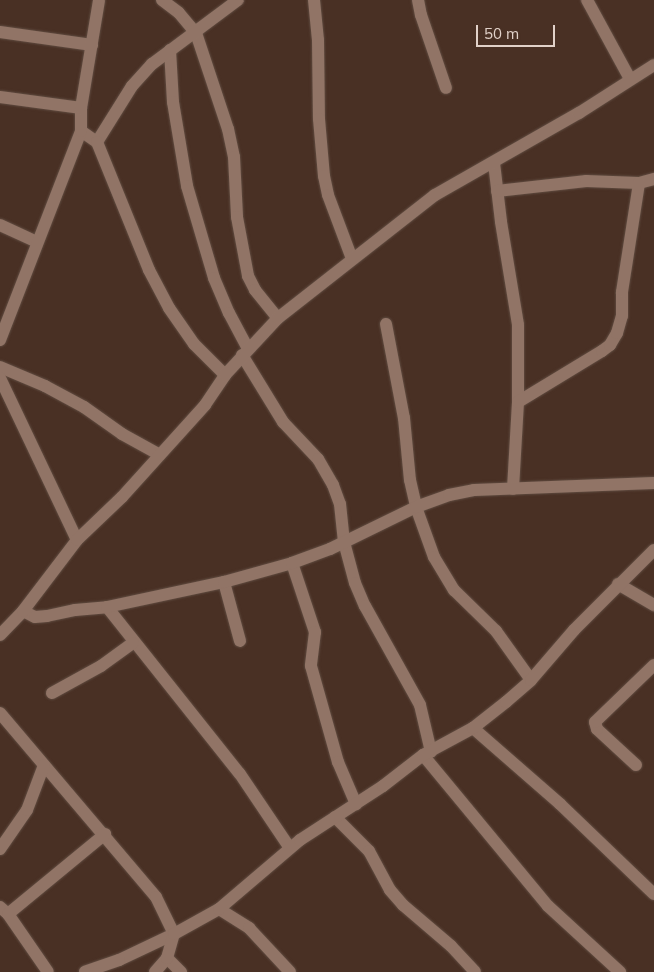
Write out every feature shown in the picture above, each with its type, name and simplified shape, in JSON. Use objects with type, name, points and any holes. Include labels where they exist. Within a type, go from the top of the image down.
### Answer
[{"type":"street","points":[[0,340],[36,242],[81,131],[81,108],[99,0]]},
{"type":"street","points":[[162,0],[179,13],[196,33],[228,129],[234,157],[237,217],[248,276],[255,290],[278,318]]},
{"type":"street","points":[[97,142],[132,86],[152,64],[238,0]]},
{"type":"street","points":[[314,0],[318,40],[318,119],[324,176],[328,195],[352,259]]},
{"type":"street","points":[[418,0],[421,15],[446,88]]},
{"type":"street","points":[[587,0],[630,79]]},
{"type":"street","points":[[0,32],[92,45]]},
{"type":"street","points":[[170,50],[173,102],[187,186],[214,278],[245,352],[284,422],[318,459],[333,485],[340,504],[344,542],[365,606],[420,704],[427,753],[548,906],[620,972]]},
{"type":"street","points":[[0,634],[23,611],[77,540],[122,498],[205,405],[225,375],[278,318],[435,195],[579,113],[654,65]]},
{"type":"street","points":[[0,96],[81,108]]},
{"type":"street","points":[[81,131],[97,142],[149,270],[170,308],[194,344],[225,375]]},
{"type":"street","points":[[494,163],[518,324],[518,402],[513,489]]},
{"type":"street","points":[[497,191],[586,181],[639,183],[654,179]]},
{"type":"street","points":[[518,402],[602,351],[610,345],[617,333],[622,316],[624,275],[639,183]]},
{"type":"street","points":[[0,224],[36,242]]},
{"type":"street","points":[[386,324],[402,405],[410,480],[416,507],[434,556],[445,578],[454,590],[496,631],[530,680]]},
{"type":"street","points":[[0,368],[45,386],[160,455]]},
{"type":"street","points":[[0,378],[77,540]]},
{"type":"street","points":[[23,611],[35,617],[107,607],[224,582],[292,563],[344,542],[416,507],[450,495],[474,490],[654,483]]},
{"type":"street","points":[[85,972],[119,960],[174,934],[219,909],[290,848],[427,753],[473,728],[530,680],[618,584],[654,550]]},
{"type":"street","points":[[292,563],[315,632],[311,666],[338,762],[356,804]]},
{"type":"street","points":[[224,582],[240,641]]},
{"type":"street","points":[[618,584],[654,605]]},
{"type":"street","points":[[107,607],[240,774],[290,848]]},
{"type":"street","points":[[52,693],[101,666],[133,642]]},
{"type":"street","points":[[636,765],[597,729],[595,722],[652,671]]},
{"type":"street","points":[[0,713],[105,834],[156,897],[174,934],[167,958],[155,972]]},
{"type":"street","points":[[473,728],[560,804],[654,894]]},
{"type":"street","points":[[0,850],[27,810],[44,765]]},
{"type":"street","points":[[335,817],[369,851],[390,890],[403,905],[451,946],[475,972]]},
{"type":"street","points":[[48,972],[4,911],[105,834]]},
{"type":"street","points":[[219,909],[250,928],[290,972]]},
{"type":"street","points":[[167,958],[181,972]]}]
